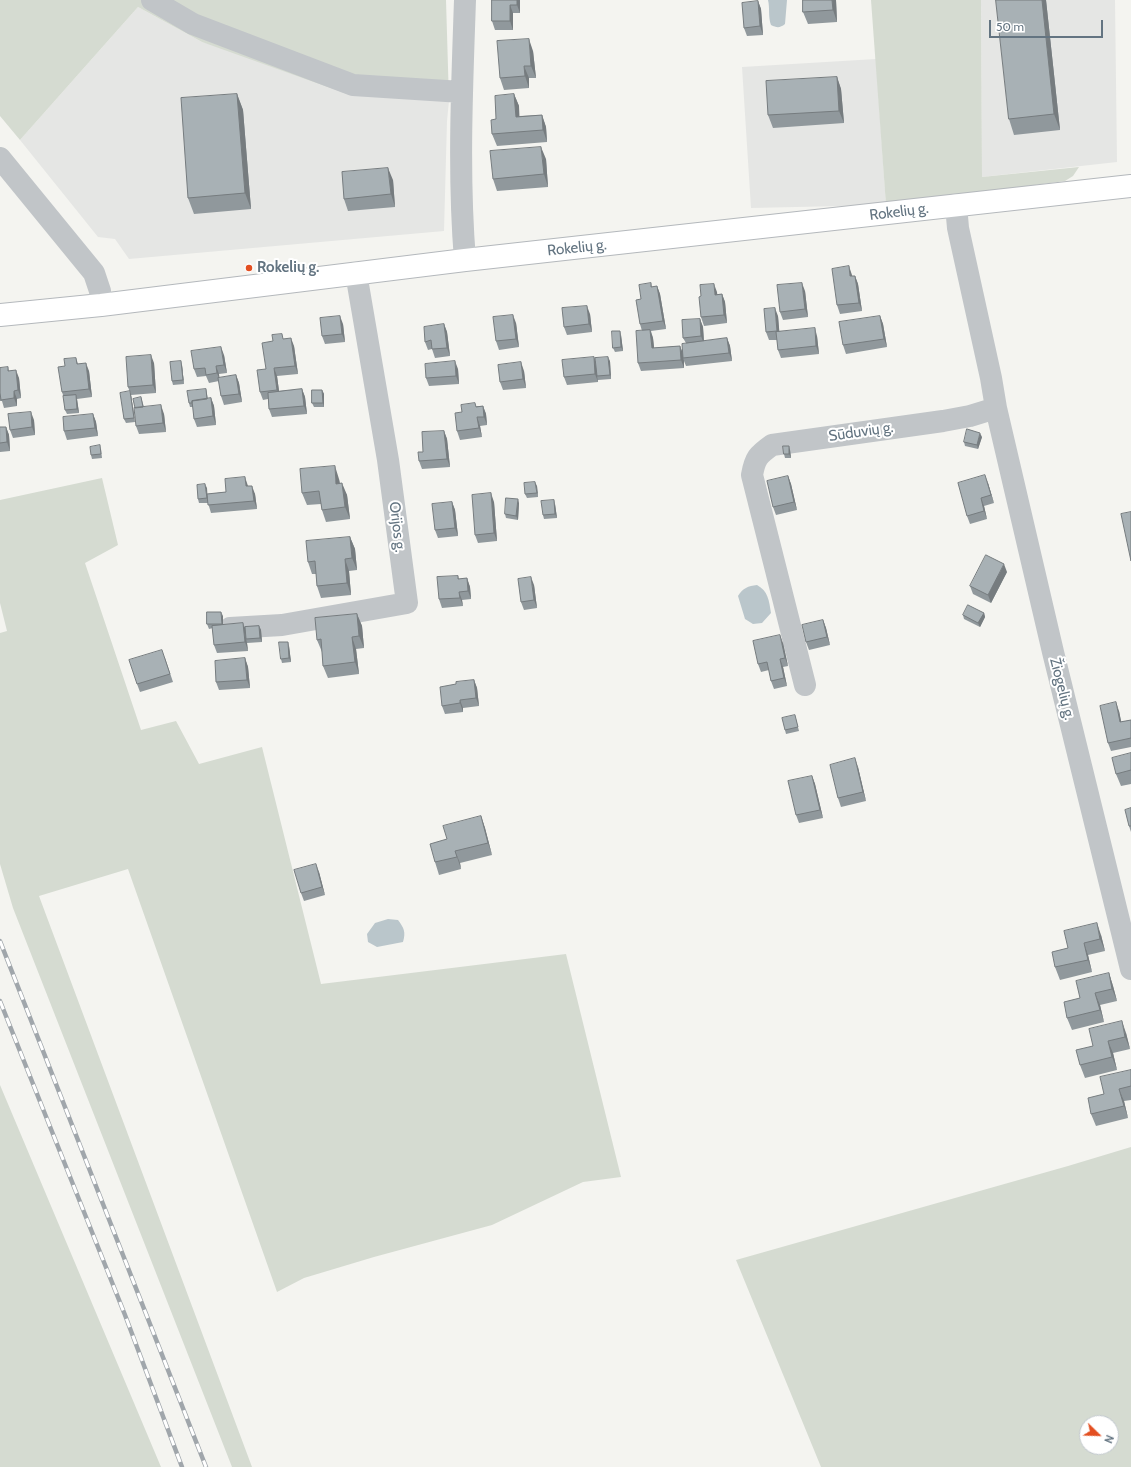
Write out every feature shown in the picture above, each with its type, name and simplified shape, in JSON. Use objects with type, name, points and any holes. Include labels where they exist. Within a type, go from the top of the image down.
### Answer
[{"type":"main road","name":"Rokelių g.","points":[[0,316],[465,260],[1131,186]]},
{"type":"street","points":[[152,0],[193,24],[352,85],[462,92]]},
{"type":"street","points":[[465,0],[462,92],[462,221],[465,260]]},
{"type":"street","points":[[0,158],[94,273],[100,291],[101,305]]},
{"type":"street","points":[[956,205],[958,228],[991,378],[996,408]]},
{"type":"street","name":"Orijos g.","points":[[228,628],[282,625],[407,603],[388,460],[356,273]]},
{"type":"street","name":"Sūduvių g.","points":[[805,685],[752,475],[754,462],[763,451],[772,445],[943,421],[970,416],[996,408]]},
{"type":"street","name":"Žiogelių g.","points":[[996,408],[1053,652],[1131,969]]},
{"type":"shaded area","points":[[0,0],[446,0],[449,101],[350,95],[202,42],[138,7],[20,140],[0,116]]},
{"type":"shaded area","points":[[768,0],[787,0],[785,24],[780,27],[771,25]]},
{"type":"shaded area","points":[[871,0],[981,0],[982,177],[1079,167],[1073,176],[1065,181],[886,205]]},
{"type":"shaded area","points":[[981,0],[1115,0],[1117,162],[982,177]]},
{"type":"shaded area","points":[[138,7],[202,42],[449,101],[447,121],[444,231],[129,259],[115,239],[98,237],[20,140]]},
{"type":"shaded area","points":[[876,59],[886,205],[751,208],[742,67]]},
{"type":"shaded area","points":[[102,478],[118,545],[85,563],[141,730],[176,721],[199,764],[262,747],[321,984],[566,954],[621,1177],[583,1182],[492,1225],[374,1257],[304,1278],[277,1292],[128,869],[39,896],[252,1467],[232,1467],[13,908],[0,864],[0,633],[7,631],[0,603],[0,500]]},
{"type":"shaded area","points":[[757,585],[766,593],[769,600],[771,613],[762,623],[753,624],[745,619],[738,596],[746,588]]},
{"type":"shaded area","points":[[388,919],[398,920],[400,923],[404,933],[403,942],[377,947],[368,942],[367,934],[375,923]]},
{"type":"shaded area","points":[[0,1085],[161,1467],[0,1467]]},
{"type":"shaded area","points":[[1131,1147],[1131,1467],[821,1467],[736,1260]]},
{"type":"building","points":[[492,0],[517,0],[517,5],[510,5],[510,21],[492,21]]},
{"type":"building","points":[[803,0],[832,0],[833,10],[803,12]]},
{"type":"building","points":[[996,0],[1042,0],[1054,114],[1009,119]]},
{"type":"building","points":[[758,1],[760,26],[744,28],[742,3]]},
{"type":"building","points":[[529,39],[531,66],[524,66],[525,76],[500,78],[497,41]]},
{"type":"building","points":[[837,77],[839,111],[768,115],[766,81]]},
{"type":"building","points":[[237,94],[245,193],[188,198],[181,98]]},
{"type":"building","points":[[514,94],[516,117],[542,115],[543,130],[492,134],[491,120],[496,119],[495,96]]},
{"type":"building","points":[[541,147],[544,174],[493,179],[490,151]]},
{"type":"building","points":[[388,168],[391,194],[344,199],[342,172]]},
{"type":"building","points":[[849,266],[850,276],[855,276],[859,303],[837,305],[832,269]]},
{"type":"building","points":[[651,283],[651,287],[657,286],[663,321],[640,324],[636,300],[641,299],[639,285]]},
{"type":"building","points":[[802,283],[805,309],[780,312],[777,285]]},
{"type":"building","points":[[714,284],[715,295],[722,294],[724,315],[701,317],[699,297],[701,296],[700,285]]},
{"type":"building","points":[[587,306],[589,324],[564,327],[562,308]]},
{"type":"building","points":[[775,308],[777,331],[766,332],[764,309]]},
{"type":"building","points":[[513,315],[516,339],[496,341],[493,317]]},
{"type":"building","points":[[340,316],[342,334],[322,336],[320,318]]},
{"type":"building","points":[[880,316],[884,339],[843,345],[839,322]]},
{"type":"building","points":[[700,319],[701,336],[683,338],[682,320]]},
{"type":"building","points":[[444,324],[447,348],[432,349],[431,340],[425,342],[424,327]]},
{"type":"building","points":[[815,328],[816,346],[778,350],[776,332]]},
{"type":"building","points":[[650,330],[652,348],[680,346],[681,360],[638,363],[636,331]]},
{"type":"building","points":[[612,331],[620,331],[621,347],[613,348]]},
{"type":"building","points":[[282,334],[283,339],[291,338],[295,366],[274,368],[277,390],[260,392],[257,370],[266,369],[262,343],[273,341],[272,335]]},
{"type":"building","points":[[727,338],[729,353],[683,358],[682,344]]},
{"type":"building","points":[[221,347],[224,365],[216,366],[217,373],[206,375],[205,368],[194,369],[191,351]]},
{"type":"building","points":[[151,355],[153,385],[128,387],[126,357]]},
{"type":"building","points":[[594,357],[595,374],[564,377],[562,360]]},
{"type":"building","points":[[608,357],[610,375],[597,376],[595,358]]},
{"type":"building","points":[[76,358],[77,364],[86,363],[89,389],[62,392],[58,367],[65,366],[64,359]]},
{"type":"building","points":[[181,361],[183,380],[172,381],[170,362]]},
{"type":"building","points":[[455,361],[456,376],[426,378],[425,364]]},
{"type":"building","points":[[521,362],[523,379],[500,382],[498,365]]},
{"type":"building","points":[[8,367],[8,371],[16,370],[18,390],[14,391],[14,398],[1,400],[0,368]]},
{"type":"building","points":[[236,375],[239,394],[221,396],[218,378]]},
{"type":"building","points":[[206,389],[207,399],[192,401],[192,403],[189,403],[187,391]]},
{"type":"building","points":[[302,389],[304,406],[269,409],[268,393]]},
{"type":"building","points":[[312,390],[322,390],[323,403],[312,403]]},
{"type":"building","points":[[130,391],[134,418],[124,419],[120,393]]},
{"type":"building","points":[[76,395],[77,409],[65,410],[63,396]]},
{"type":"building","points":[[141,397],[143,407],[135,408],[133,399]]},
{"type":"building","points":[[211,398],[213,416],[194,419],[192,401]]},
{"type":"building","points":[[475,403],[476,407],[483,406],[484,417],[477,417],[479,428],[457,431],[455,413],[462,412],[461,405]]},
{"type":"building","points":[[161,405],[163,423],[136,426],[134,408]]},
{"type":"building","points":[[31,412],[32,427],[10,430],[8,414]]},
{"type":"building","points":[[93,414],[95,428],[64,431],[63,417]]},
{"type":"building","points":[[0,427],[6,427],[7,442],[0,443]]},
{"type":"building","points":[[967,429],[980,433],[977,445],[964,442]]},
{"type":"building","points":[[444,431],[447,459],[419,461],[418,452],[423,452],[422,432]]},
{"type":"building","points":[[100,445],[101,454],[91,455],[90,447]]},
{"type":"building","points":[[783,446],[789,446],[789,454],[784,454]]},
{"type":"building","points":[[335,466],[336,484],[342,483],[345,507],[322,510],[319,491],[302,493],[300,469]]},
{"type":"building","points":[[985,475],[991,495],[981,498],[984,511],[967,516],[958,483]]},
{"type":"building","points":[[788,476],[794,502],[773,507],[767,481]]},
{"type":"building","points":[[245,477],[246,486],[252,486],[254,501],[208,505],[207,494],[226,492],[225,479]]},
{"type":"building","points":[[535,482],[537,493],[525,494],[524,483]]},
{"type":"building","points":[[205,484],[207,498],[198,499],[197,485]]},
{"type":"building","points":[[491,493],[494,533],[475,535],[472,495]]},
{"type":"building","points":[[506,498],[518,499],[516,516],[505,514]]},
{"type":"building","points":[[554,500],[555,514],[543,515],[541,501]]},
{"type":"building","points":[[452,502],[455,528],[435,530],[432,504]]},
{"type":"building","points":[[1131,512],[1131,561],[1121,514]]},
{"type":"building","points":[[350,537],[352,558],[345,559],[347,583],[317,586],[315,561],[308,562],[306,541]]},
{"type":"building","points":[[986,555],[1004,564],[988,595],[970,586]]},
{"type":"building","points":[[458,576],[458,579],[467,578],[468,591],[459,592],[460,598],[439,599],[437,577]]},
{"type":"building","points":[[531,577],[534,600],[521,602],[518,579]]},
{"type":"building","points":[[968,605],[984,613],[978,623],[963,615]]},
{"type":"building","points":[[207,612],[221,612],[222,624],[207,624]]},
{"type":"building","points":[[357,614],[359,636],[352,637],[355,662],[323,666],[321,639],[317,640],[315,618]]},
{"type":"building","points":[[823,620],[827,637],[806,642],[802,625]]},
{"type":"building","points":[[243,623],[245,642],[214,645],[212,626]]},
{"type":"building","points":[[259,626],[260,638],[246,639],[245,627]]},
{"type":"building","points":[[780,635],[785,658],[780,659],[784,678],[771,681],[767,662],[758,664],[753,641]]},
{"type":"building","points":[[279,642],[288,642],[289,658],[281,659]]},
{"type":"building","points":[[162,650],[170,674],[137,684],[129,660]]},
{"type":"building","points":[[245,658],[247,680],[216,682],[215,661]]},
{"type":"building","points":[[474,680],[476,698],[460,700],[460,703],[442,706],[440,687],[456,684],[456,682]]},
{"type":"building","points":[[1116,702],[1120,722],[1131,720],[1131,738],[1108,743],[1100,706]]},
{"type":"building","points":[[795,715],[798,727],[785,730],[782,718]]},
{"type":"building","points":[[1131,753],[1131,770],[1116,774],[1112,758]]},
{"type":"building","points":[[855,758],[863,792],[838,798],[830,765]]},
{"type":"building","points":[[812,776],[820,810],[796,815],[788,781]]},
{"type":"building","points":[[1131,808],[1131,826],[1129,826],[1125,810]]},
{"type":"building","points":[[481,816],[488,843],[455,851],[457,857],[435,862],[430,844],[447,839],[443,826]]},
{"type":"building","points":[[316,864],[322,887],[301,893],[294,870]]},
{"type":"building","points":[[1097,923],[1100,939],[1084,943],[1088,960],[1055,967],[1052,952],[1068,948],[1064,931]]},
{"type":"building","points":[[1109,973],[1112,989],[1095,993],[1100,1010],[1067,1018],[1064,1002],[1080,998],[1076,981]]},
{"type":"building","points":[[1122,1021],[1125,1037],[1108,1041],[1112,1057],[1080,1065],[1076,1050],[1093,1046],[1089,1029]]},
{"type":"building","points":[[1131,1070],[1131,1086],[1119,1089],[1124,1106],[1091,1114],[1088,1098],[1104,1094],[1100,1077]]},
{"type":"railway","points":[[0,941],[206,1467]]},
{"type":"railway","points":[[0,1001],[125,1315],[182,1467]]},
{"type":"place","name":"Rokelių g.","points":[[249,268]]}]
